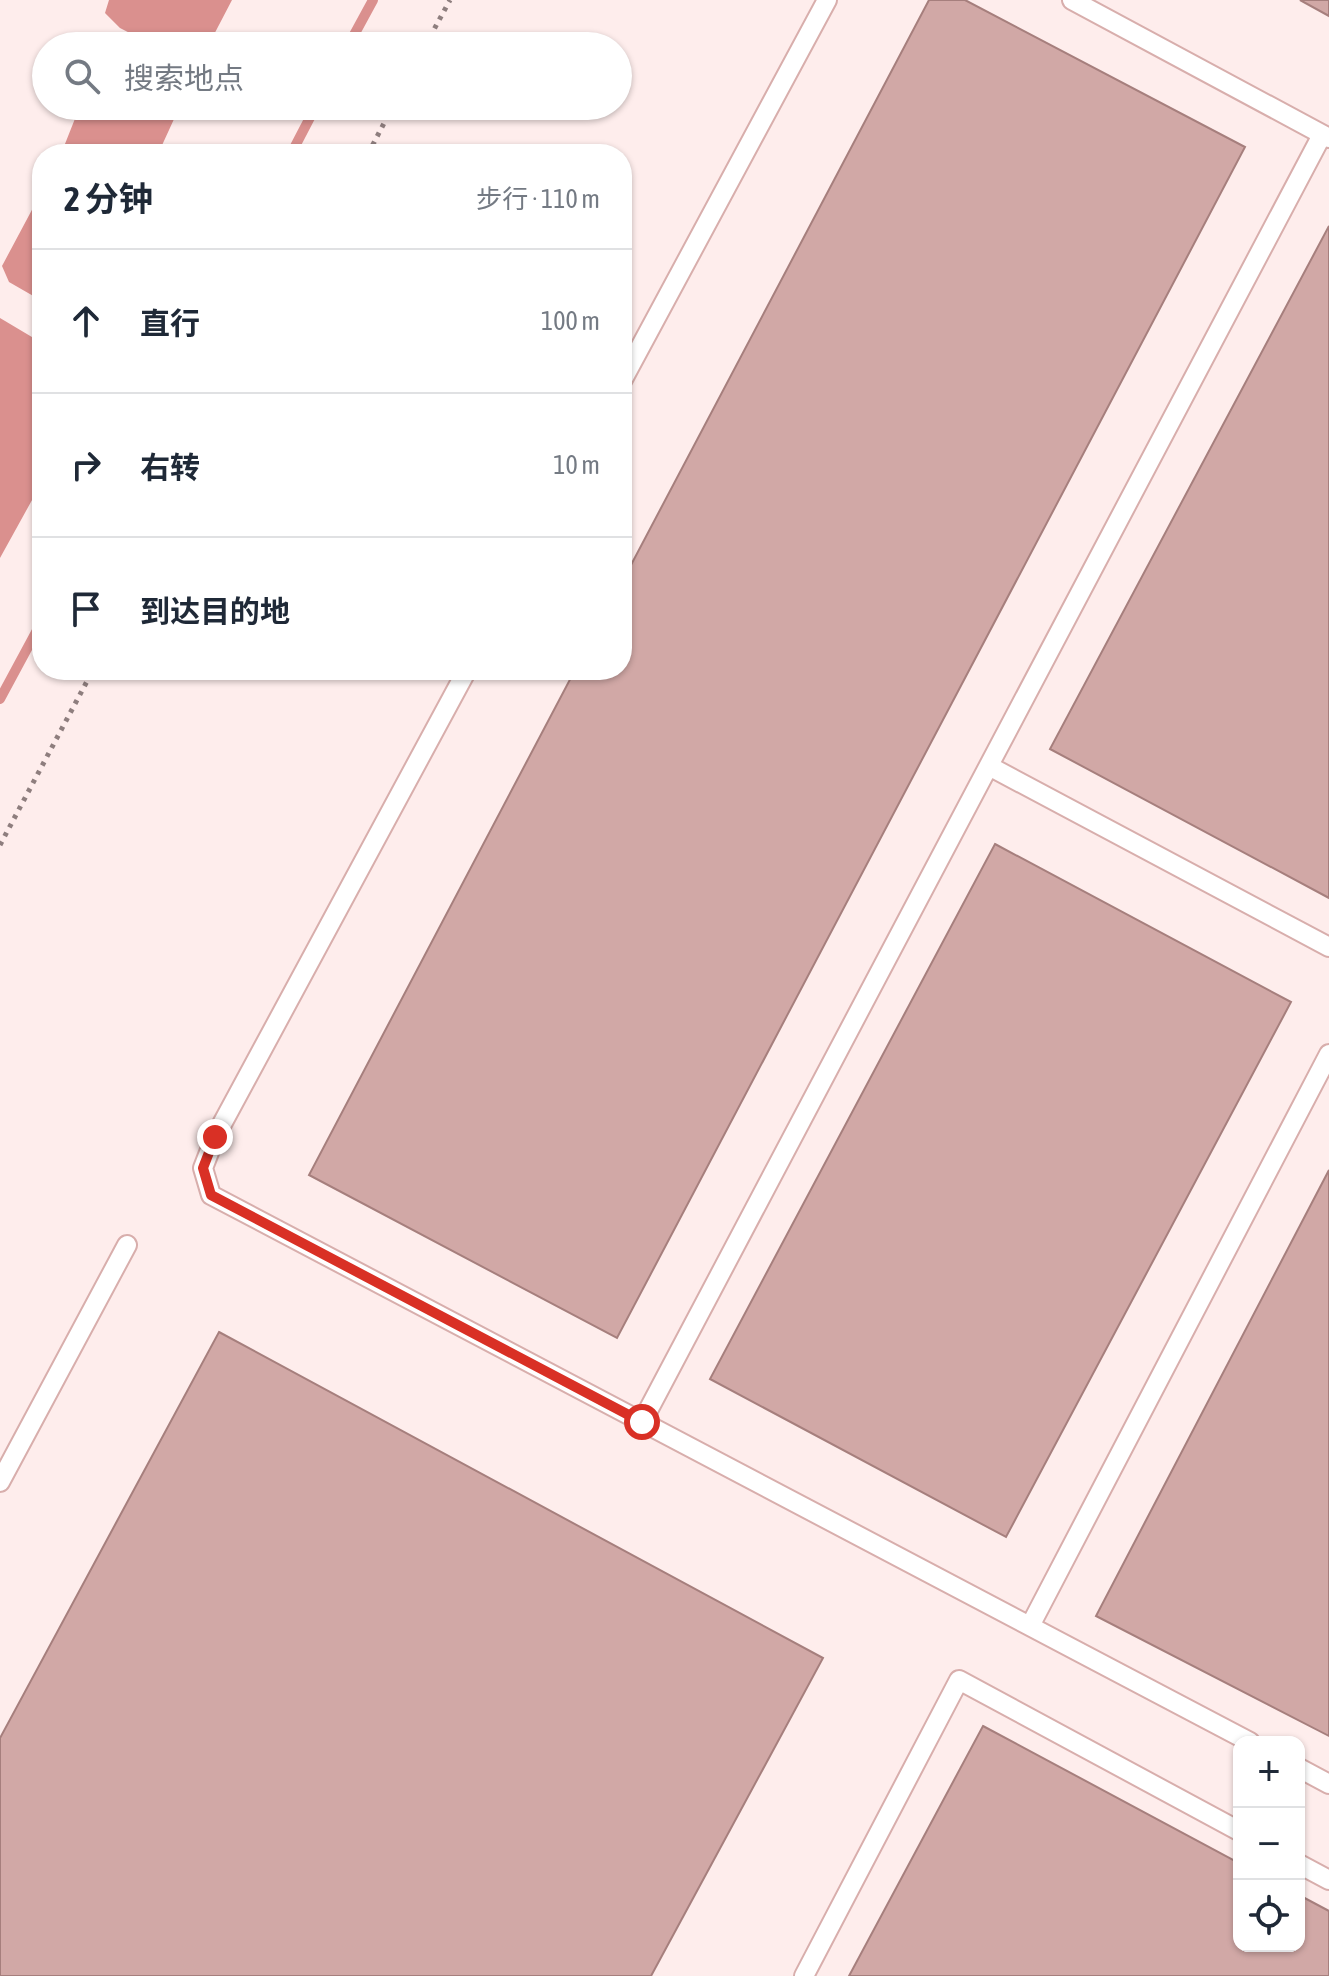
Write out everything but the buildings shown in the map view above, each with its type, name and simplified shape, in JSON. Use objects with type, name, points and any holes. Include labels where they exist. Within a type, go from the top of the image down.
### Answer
[{"type":"lane","points":[[632,362],[827,0]]},
{"type":"lane","points":[[642,1422],[1326,136],[1072,0]]},
{"type":"lane","points":[[462,680],[215,1137],[203,1168],[211,1195],[1239,1736]]},
{"type":"lane","points":[[989,766],[1329,947]]},
{"type":"lane","points":[[1030,1626],[1329,1054]]},
{"type":"lane","points":[[0,1482],[127,1245]]},
{"type":"lane","points":[[804,1976],[959,1680],[1233,1828]]},
{"type":"lane","points":[[1305,1771],[1329,1784]]},
{"type":"lane","points":[[1305,1867],[1329,1880]]},
{"type":"path","points":[[433,32],[450,0]]},
{"type":"path","points":[[373,144],[386,120]]},
{"type":"path","points":[[0,845],[88,680]]},
{"type":"shaded area","points":[[109,0],[232,0],[215,32],[128,32],[105,13]]},
{"type":"shaded area","points":[[74,120],[174,120],[163,144],[65,144]]},
{"type":"shaded area","points":[[32,210],[32,295],[9,282],[2,266]]},
{"type":"shaded area","points":[[0,318],[32,337],[32,500],[0,558]]},
{"type":"waterway","points":[[356,32],[373,0]]},
{"type":"waterway","points":[[296,144],[309,120]]},
{"type":"waterway","points":[[0,699],[32,640]]},
{"type":"route","points":[[215,1137],[203,1168],[211,1195],[642,1422]]}]
